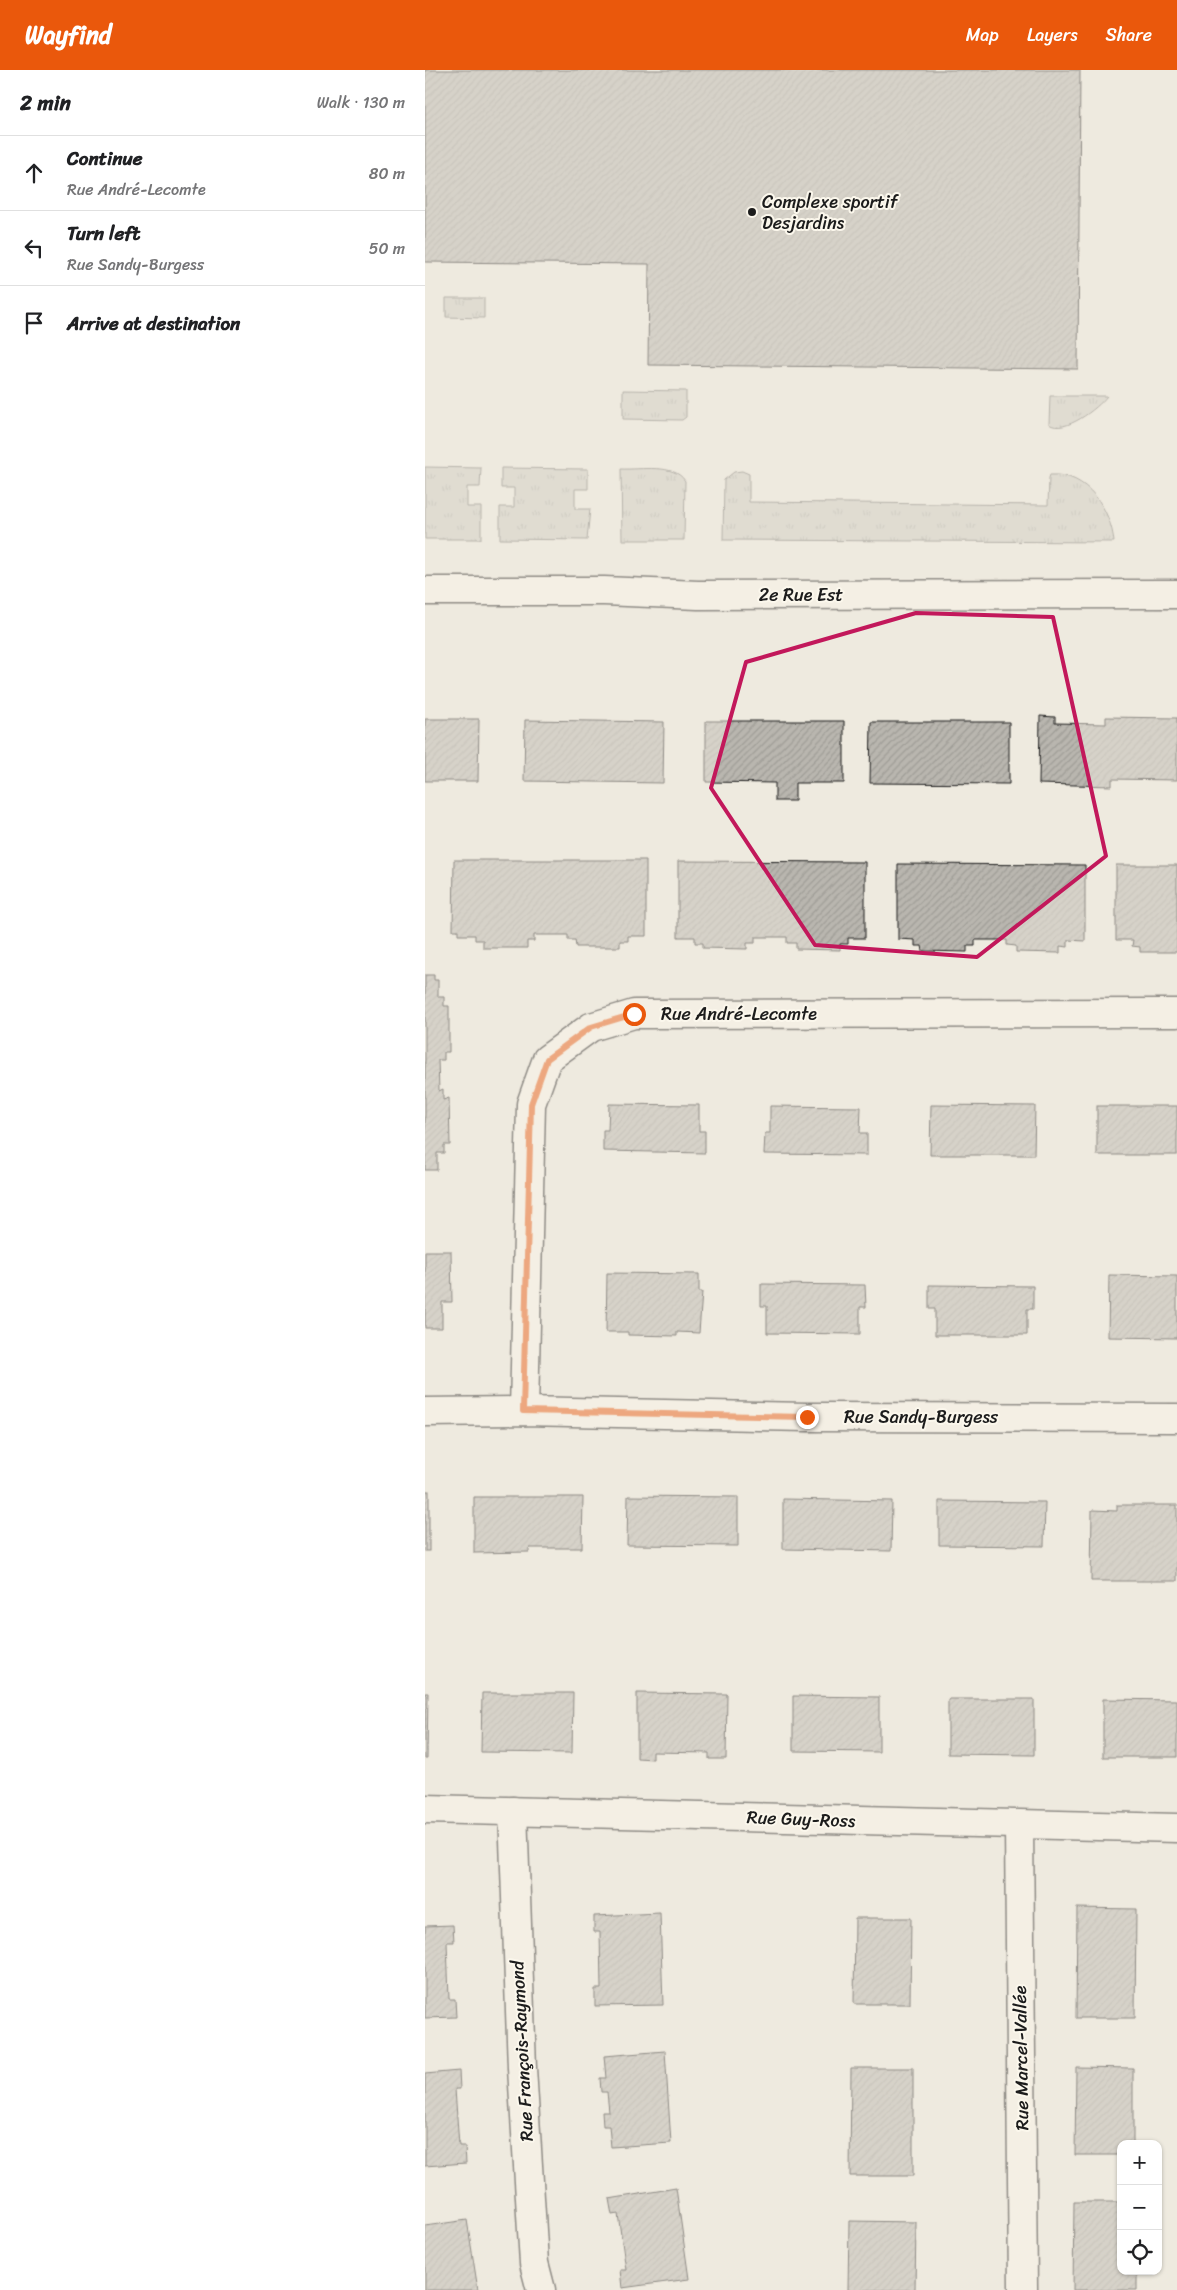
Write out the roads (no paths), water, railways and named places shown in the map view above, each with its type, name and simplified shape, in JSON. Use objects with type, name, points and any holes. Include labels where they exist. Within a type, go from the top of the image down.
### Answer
[{"type":"street","name":"2e Rue Est","points":[[425,591],[604,590],[698,595],[1177,594]]},
{"type":"street","name":"Rue André-Lecomte","points":[[523,1411],[531,1104],[547,1059],[591,1027],[634,1014],[1177,1013]]},
{"type":"street","name":"Rue Sandy-Burgess","points":[[425,1412],[523,1411],[807,1417],[1177,1418]]},
{"type":"street","name":"Rue Guy-Ross","points":[[425,1809],[1177,1828]]},
{"type":"street","name":"Rue François-Raymond","points":[[513,1811],[522,2068],[534,2263],[541,2290]]},
{"type":"street","name":"Rue Marcel-Vallée","points":[[1019,1825],[1023,2290]]},
{"type":"place","name":"Complexe sportif Desjardins","points":[[752,212]]}]
